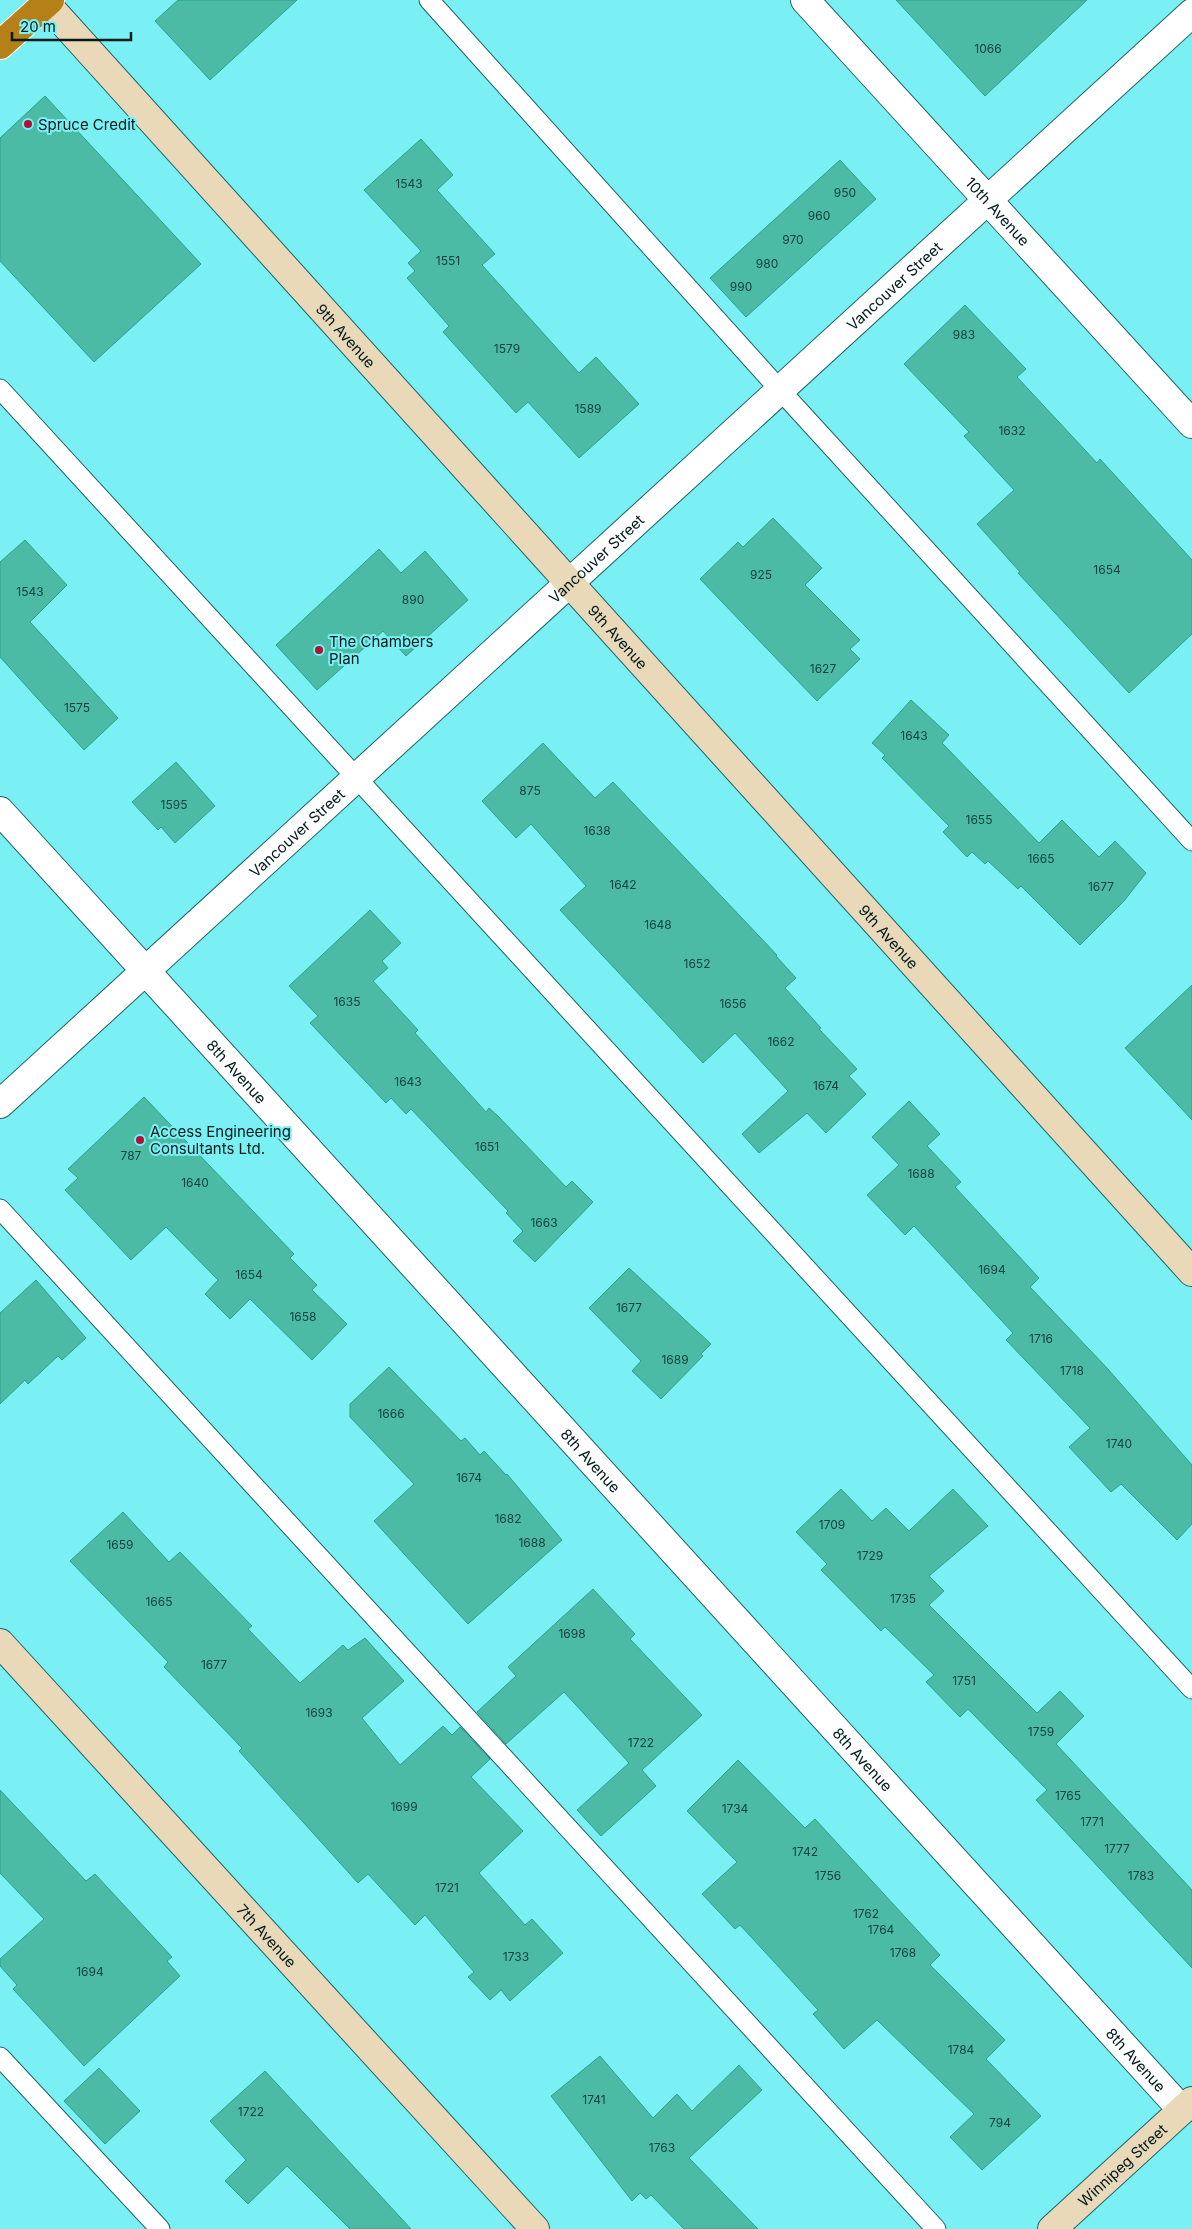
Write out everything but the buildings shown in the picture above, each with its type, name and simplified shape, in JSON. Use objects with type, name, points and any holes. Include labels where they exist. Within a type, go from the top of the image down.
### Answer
[{"type":"highway","points":[[0,45],[46,1]]},
{"type":"street","name":"10th Avenue","points":[[805,0],[1192,424]]},
{"type":"street","name":"9th Avenue","points":[[46,1],[1192,1272]]},
{"type":"street","name":"Vancouver Street","points":[[0,1104],[987,199],[1188,24]]},
{"type":"street","name":"8th Avenue","points":[[0,811],[1187,2105]]},
{"type":"street","name":"7th Avenue","points":[[0,1643],[535,2229]]},
{"type":"street","name":"Winnipeg Street","points":[[1052,2229],[1187,2105]]},
{"type":"lane","points":[[429,0],[780,390],[1192,842]]},
{"type":"lane","points":[[0,389],[1192,1688]]},
{"type":"lane","points":[[0,1209],[936,2229]]},
{"type":"lane","points":[[0,2057],[160,2229]]},
{"type":"place","name":"Spruce Credit","points":[[28,124]]},
{"type":"place","name":"The Chambers Plan","points":[[319,650]]},
{"type":"place","name":"Access Engineering Consultants Ltd.","points":[[140,1140]]}]
